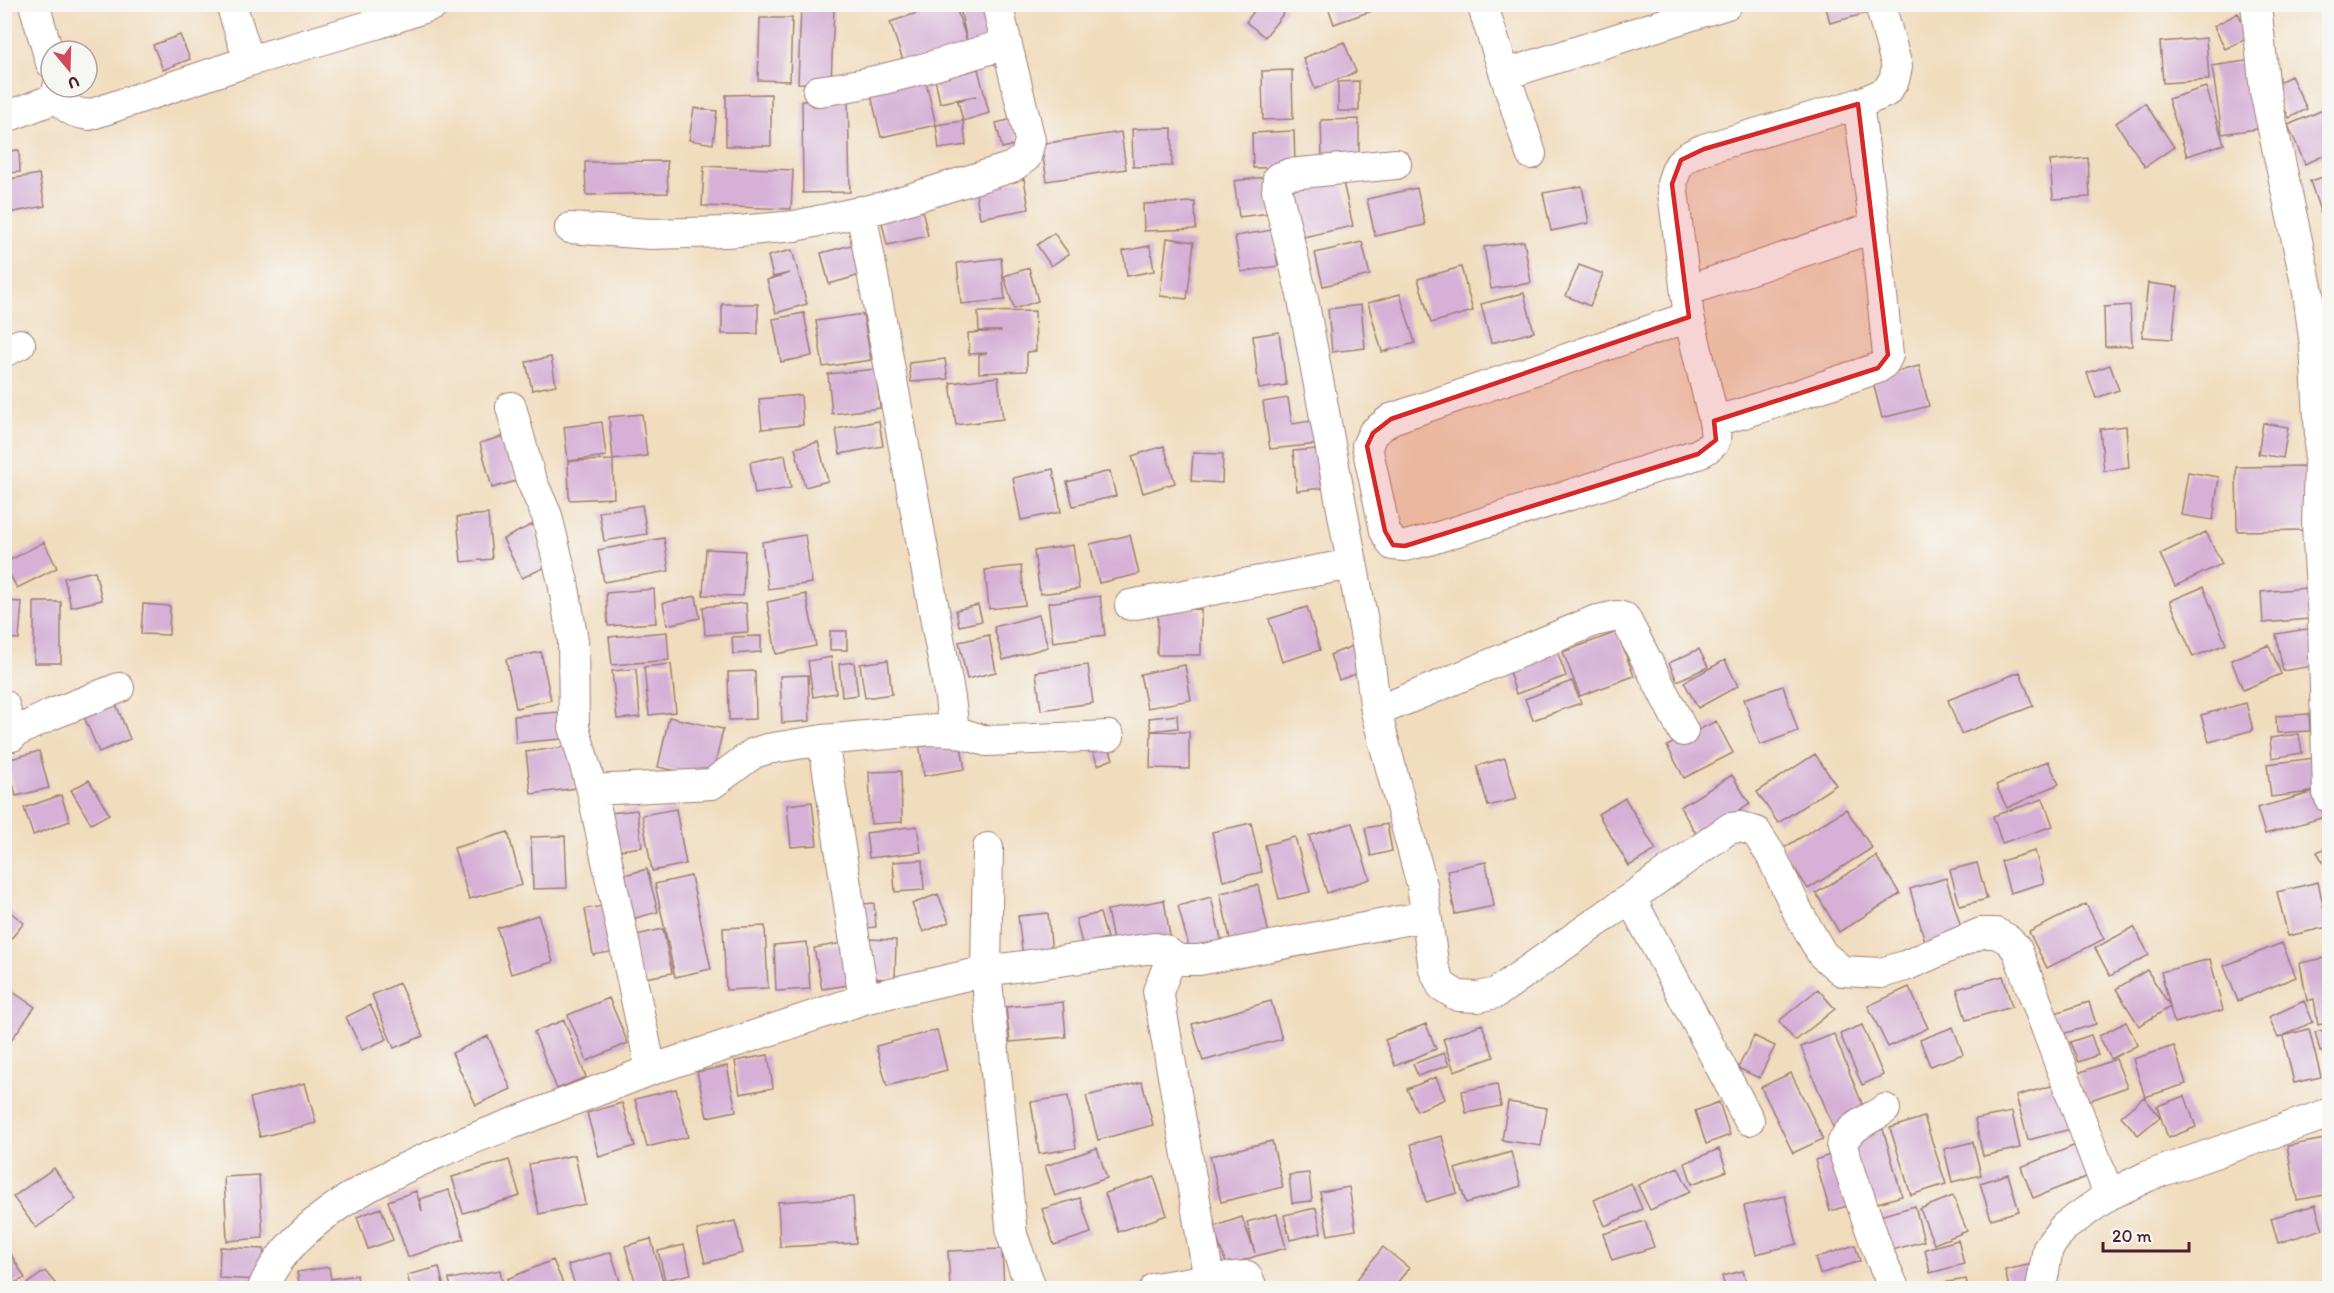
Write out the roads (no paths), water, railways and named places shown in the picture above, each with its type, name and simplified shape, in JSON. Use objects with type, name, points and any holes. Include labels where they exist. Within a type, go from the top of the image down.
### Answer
[{"type":"street","points":[[231,4],[249,60]]},
{"type":"street","points":[[62,99],[65,106],[75,113],[89,115],[373,14],[435,4]]},
{"type":"street","points":[[570,228],[650,234],[727,232],[795,226],[882,207],[1012,167],[1026,157],[1030,140],[997,4]]},
{"type":"street","points":[[1482,4],[1531,153]]},
{"type":"street","points":[[1506,74],[1643,17],[1727,4]]},
{"type":"street","points":[[1875,227],[1688,304],[1391,419],[1373,433],[1367,447],[1385,531],[1393,545],[1405,546],[1429,540],[1698,454],[1713,445],[1716,440],[1714,421],[1688,304],[1672,184],[1675,169],[1681,160],[1704,149],[1858,104],[1886,92],[1894,80],[1897,67],[1880,4]]},
{"type":"street","points":[[2256,4],[2265,91],[2308,292],[2325,436],[2317,525],[2330,798]]},
{"type":"street","points":[[35,5],[44,39]]},
{"type":"street","points":[[818,91],[883,79],[1006,44]]},
{"type":"street","points":[[4,118],[44,99]]},
{"type":"street","points":[[1714,421],[1878,368],[1888,355],[1875,227],[1858,104]]},
{"type":"street","points":[[1396,164],[1289,174],[1278,178],[1277,190],[1303,299],[1368,649],[1376,712],[1411,837],[1422,885],[1434,969],[1442,986],[1458,996],[1478,997],[1496,993],[1730,828],[1742,826],[1756,832],[1771,855],[1798,914],[1822,954],[1842,971],[1881,973],[1905,966],[1981,933],[1996,933],[2009,940],[2017,950],[2109,1195]]},
{"type":"street","points":[[861,211],[950,698],[954,731]]},
{"type":"street","points":[[511,407],[530,477],[547,516],[563,582],[573,641],[574,728],[592,790],[651,1070]]},
{"type":"street","points":[[1130,605],[1352,564]]},
{"type":"street","points":[[1376,712],[1594,621],[1617,616],[1625,618],[1683,731]]},
{"type":"street","points":[[4,705],[8,737],[50,716],[119,688]]},
{"type":"street","points":[[592,790],[712,784],[729,774],[754,753],[823,740],[930,730],[954,731],[986,741],[1109,736]]},
{"type":"street","points":[[823,740],[864,999]]},
{"type":"street","points":[[988,848],[986,971],[1012,1235],[1031,1288]]},
{"type":"street","points":[[1630,898],[1749,1120]]},
{"type":"street","points":[[263,1288],[280,1257],[312,1226],[371,1185],[417,1162],[651,1070],[864,999],[986,971],[1154,948],[1164,950],[1172,957],[1184,961],[1198,960],[1426,916]]},
{"type":"street","points":[[1172,957],[1158,991],[1209,1279]]},
{"type":"street","points":[[1885,1109],[1847,1134],[1842,1140],[1842,1148],[1879,1254],[1894,1288]]},
{"type":"street","points":[[2041,1288],[2048,1248],[2064,1227],[2109,1195],[2148,1176],[2330,1113]]},
{"type":"street","points":[[1155,1288],[1209,1279],[1247,1276],[1252,1288]]}]
